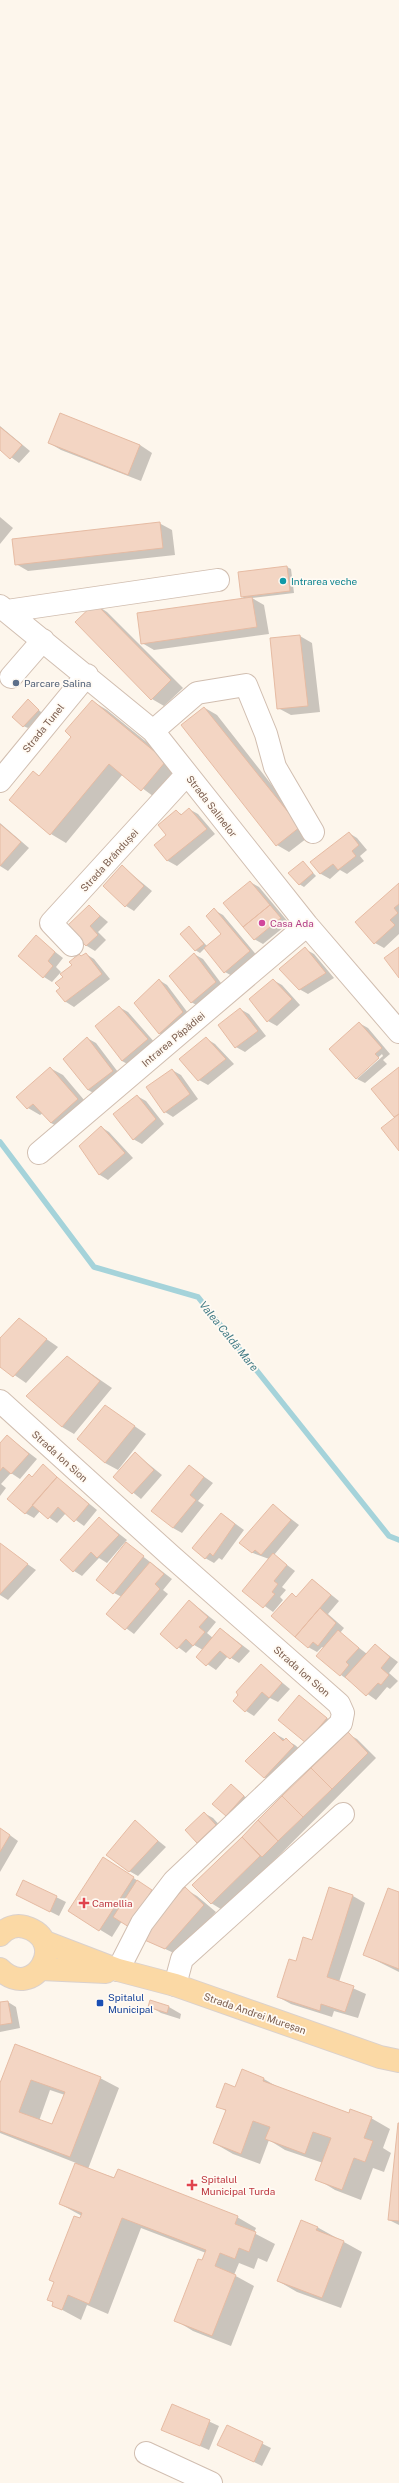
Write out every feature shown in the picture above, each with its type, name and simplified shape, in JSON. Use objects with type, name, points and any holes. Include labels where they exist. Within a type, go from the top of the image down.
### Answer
[{"type":"main road","points":[[1,1931],[19,1925],[34,1930],[45,1942],[47,1956],[41,1969],[34,1975],[25,1979],[15,1979],[2,1974]]},
{"type":"main road","name":"Strada Andrei Mureșan","points":[[45,1942],[124,1972],[175,1985],[389,2059],[399,2074]]},
{"type":"main road","name":"Strada Andrei Mureșan","points":[[41,1969],[124,1972]]},
{"type":"street","points":[[4,608],[218,580]]},
{"type":"street","name":"Strada Salinelor","points":[[4,608],[153,730],[307,925],[399,1032]]},
{"type":"street","points":[[11,677],[43,640]]},
{"type":"street","name":"Strada Tunel","points":[[0,781],[87,675]]},
{"type":"street","points":[[153,730],[197,693],[246,685],[266,734],[275,767],[313,832]]},
{"type":"street","name":"Strada Brândușei","points":[[72,945],[51,923],[187,774]]},
{"type":"street","name":"Intrarea Păpădiei","points":[[39,1153],[307,925]]},
{"type":"street","name":"Strada Ion Sion","points":[[0,1401],[171,1556],[339,1704],[343,1713],[341,1723],[174,1881],[142,1923],[124,1972]]},
{"type":"street","points":[[175,1985],[182,1959],[343,1814]]},
{"type":"street","points":[[146,2453],[211,2483]]},
{"type":"building","points":[[60,413],[140,445],[128,475],[48,443]]},
{"type":"building","points":[[0,427],[22,445],[10,459],[0,450]]},
{"type":"building","points":[[160,522],[163,548],[15,565],[12,539]]},
{"type":"building","points":[[287,566],[290,591],[241,597],[238,572]]},
{"type":"building","points":[[252,597],[257,627],[141,644],[137,613]]},
{"type":"building","points":[[95,603],[171,680],[151,700],[75,622]]},
{"type":"building","points":[[300,635],[308,706],[277,709],[270,638]]},
{"type":"building","points":[[28,699],[39,710],[23,727],[12,717]]},
{"type":"building","points":[[92,700],[166,761],[141,791],[109,764],[50,835],[9,800],[33,771],[39,776],[71,737],[65,731]]},
{"type":"building","points":[[204,707],[300,827],[276,846],[181,725]]},
{"type":"building","points":[[189,808],[207,829],[167,861],[154,845],[166,835],[158,825],[176,810],[181,815]]},
{"type":"building","points":[[0,824],[21,842],[0,866]]},
{"type":"building","points":[[349,832],[359,845],[352,851],[356,856],[338,870],[333,864],[320,874],[310,862]]},
{"type":"building","points":[[303,861],[313,873],[299,885],[288,873]]},
{"type":"building","points":[[122,865],[144,886],[125,907],[103,886]]},
{"type":"building","points":[[250,881],[270,905],[243,927],[223,903]]},
{"type":"building","points":[[399,883],[399,904],[394,908],[398,913],[390,920],[395,925],[374,944],[355,922]]},
{"type":"building","points":[[89,905],[100,916],[90,926],[98,935],[86,946],[67,926]]},
{"type":"building","points":[[270,905],[281,918],[254,940],[243,927]]},
{"type":"building","points":[[214,908],[250,951],[224,973],[204,948],[221,934],[206,916]]},
{"type":"building","points":[[189,926],[204,944],[195,951],[180,934]]},
{"type":"building","points":[[36,935],[55,952],[48,961],[53,966],[43,978],[18,956]]},
{"type":"building","points":[[305,947],[326,973],[299,990],[279,969]]},
{"type":"building","points":[[399,947],[399,978],[384,958]]},
{"type":"building","points":[[86,953],[102,974],[65,1002],[56,991],[60,988],[55,983],[63,977],[60,974],[72,965],[69,962],[79,954],[81,956]]},
{"type":"building","points":[[194,953],[216,982],[191,1003],[169,976]]},
{"type":"building","points":[[159,979],[183,1012],[159,1034],[134,1003]]},
{"type":"building","points":[[273,979],[292,999],[267,1022],[249,999]]},
{"type":"building","points":[[119,1006],[148,1039],[122,1061],[95,1026]]},
{"type":"building","points":[[240,1008],[258,1031],[235,1048],[218,1025]]},
{"type":"building","points":[[359,1022],[382,1048],[375,1054],[379,1058],[356,1079],[329,1049]]},
{"type":"building","points":[[87,1037],[113,1071],[88,1090],[63,1059]]},
{"type":"building","points":[[206,1037],[226,1059],[198,1081],[179,1059]]},
{"type":"building","points":[[50,1067],[78,1099],[51,1123],[33,1104],[27,1109],[16,1097]]},
{"type":"building","points":[[399,1067],[399,1114],[394,1117],[371,1089]]},
{"type":"building","points":[[172,1069],[190,1094],[164,1113],[146,1087]]},
{"type":"building","points":[[137,1095],[156,1119],[133,1140],[113,1114]]},
{"type":"building","points":[[399,1114],[399,1151],[381,1128]]},
{"type":"building","points":[[101,1126],[125,1153],[99,1175],[79,1146]]},
{"type":"building","points":[[19,1318],[47,1339],[13,1377],[0,1367],[0,1338]]},
{"type":"building","points":[[67,1356],[100,1381],[62,1427],[26,1396]]},
{"type":"building","points":[[105,1405],[135,1426],[105,1463],[77,1439]]},
{"type":"building","points":[[7,1435],[29,1454],[11,1474],[3,1467],[0,1471],[0,1443]]},
{"type":"building","points":[[135,1452],[154,1470],[132,1494],[113,1477]]},
{"type":"building","points":[[43,1464],[57,1477],[25,1514],[7,1499],[29,1474],[32,1477]]},
{"type":"building","points":[[189,1465],[204,1477],[190,1495],[196,1500],[173,1528],[151,1511]]},
{"type":"building","points":[[57,1477],[89,1504],[74,1522],[58,1507],[48,1519],[32,1505]]},
{"type":"building","points":[[273,1504],[291,1520],[261,1555],[255,1550],[252,1553],[239,1543]]},
{"type":"building","points":[[221,1513],[235,1524],[213,1556],[210,1553],[205,1559],[192,1548]]},
{"type":"building","points":[[99,1517],[119,1535],[97,1558],[91,1552],[73,1572],[60,1560]]},
{"type":"building","points":[[126,1542],[144,1556],[113,1594],[96,1580]]},
{"type":"building","points":[[0,1543],[28,1564],[0,1594]]},
{"type":"building","points":[[273,1553],[287,1565],[274,1581],[278,1584],[272,1592],[275,1594],[263,1608],[242,1591]]},
{"type":"building","points":[[150,1562],[164,1574],[155,1584],[160,1589],[125,1630],[106,1614]]},
{"type":"building","points":[[312,1579],[331,1595],[295,1637],[271,1616],[292,1593],[296,1597]]},
{"type":"building","points":[[189,1600],[208,1617],[199,1627],[205,1632],[193,1646],[186,1639],[177,1649],[160,1634]]},
{"type":"building","points":[[320,1608],[336,1623],[318,1646],[313,1642],[308,1648],[295,1637]]},
{"type":"building","points":[[220,1628],[242,1646],[230,1659],[220,1651],[206,1666],[196,1657]]},
{"type":"building","points":[[338,1630],[359,1648],[346,1662],[349,1665],[340,1676],[316,1656]]},
{"type":"building","points":[[375,1644],[390,1657],[381,1668],[389,1675],[381,1685],[378,1683],[366,1696],[345,1677]]},
{"type":"building","points":[[261,1664],[282,1683],[269,1698],[262,1692],[245,1712],[233,1701],[238,1695],[236,1692]]},
{"type":"building","points":[[299,1695],[327,1718],[306,1743],[278,1720]]},
{"type":"building","points":[[274,1732],[283,1741],[286,1738],[294,1746],[264,1778],[245,1761]]},
{"type":"building","points":[[348,1732],[368,1753],[332,1789],[311,1768]]},
{"type":"building","points":[[311,1768],[332,1789],[303,1817],[282,1796]]},
{"type":"building","points":[[231,1784],[244,1796],[226,1816],[212,1804]]},
{"type":"building","points":[[282,1796],[303,1817],[278,1841],[258,1820]]},
{"type":"building","points":[[204,1812],[216,1825],[197,1843],[185,1830]]},
{"type":"building","points":[[135,1820],[158,1841],[129,1872],[106,1855]]},
{"type":"building","points":[[258,1820],[278,1841],[262,1857],[242,1837]]},
{"type":"building","points":[[0,1828],[10,1835],[0,1852]]},
{"type":"building","points":[[242,1837],[260,1856],[211,1904],[192,1885]]},
{"type":"building","points":[[103,1857],[134,1877],[99,1931],[68,1911]]},
{"type":"building","points":[[23,1880],[57,1896],[50,1912],[16,1895]]},
{"type":"building","points":[[137,1880],[152,1890],[129,1927],[113,1917]]},
{"type":"building","points":[[185,1887],[204,1905],[165,1949],[140,1938]]},
{"type":"building","points":[[329,1887],[353,1895],[327,1977],[354,1986],[345,2012],[321,2004],[320,2011],[277,1997],[289,1959],[296,1961],[303,1937],[312,1940]]},
{"type":"building","points":[[388,1888],[399,1892],[399,1969],[363,1955]]},
{"type":"building","points":[[150,2000],[169,2006],[167,2013],[148,2007]]},
{"type":"building","points":[[8,2001],[12,2023],[0,2025],[0,2002]]},
{"type":"building","points":[[15,2044],[101,2077],[70,2157],[0,2131],[0,2083]],"holes":[[[31,2080],[65,2092],[52,2124],[19,2112]]]},
{"type":"building","points":[[242,2069],[264,2078],[263,2081],[349,2113],[350,2109],[372,2117],[364,2138],[373,2141],[365,2162],[354,2158],[342,2190],[315,2180],[331,2138],[313,2132],[305,2154],[265,2139],[270,2127],[253,2121],[241,2154],[213,2143],[226,2110],[216,2107],[225,2083],[235,2087]]},
{"type":"building","points":[[399,2123],[399,2221],[388,2220]]},
{"type":"building","points":[[75,2163],[114,2178],[118,2169],[238,2216],[235,2224],[256,2232],[249,2252],[239,2248],[235,2259],[220,2253],[215,2266],[236,2275],[212,2336],[174,2321],[198,2259],[202,2260],[206,2250],[122,2218],[89,2304],[68,2295],[62,2310],[52,2306],[53,2302],[47,2300],[54,2282],[49,2280],[74,2216],[80,2218],[82,2213],[59,2204]]},
{"type":"building","points":[[301,2220],[318,2227],[316,2230],[344,2241],[322,2298],[277,2281]]},
{"type":"building","points":[[172,2404],[210,2420],[200,2446],[161,2430]]},
{"type":"building","points":[[227,2425],[263,2442],[254,2462],[217,2445]]},
{"type":"waterway","name":"Valea Caldă Mare","points":[[0,1142],[94,1267],[198,1297],[389,1536],[399,1540]]},
{"type":"place","name":"Intrarea veche","points":[[283,581]]},
{"type":"place","name":"Parcare Salina","points":[[16,683]]},
{"type":"place","name":"Casa Ada","points":[[262,923]]},
{"type":"place","name":"Camellia","points":[[84,1903]]},
{"type":"place","name":"Spitalul Municipal","points":[[100,2003]]},
{"type":"place","name":"Spitalul Municipal Turda","points":[[192,2185]]}]
